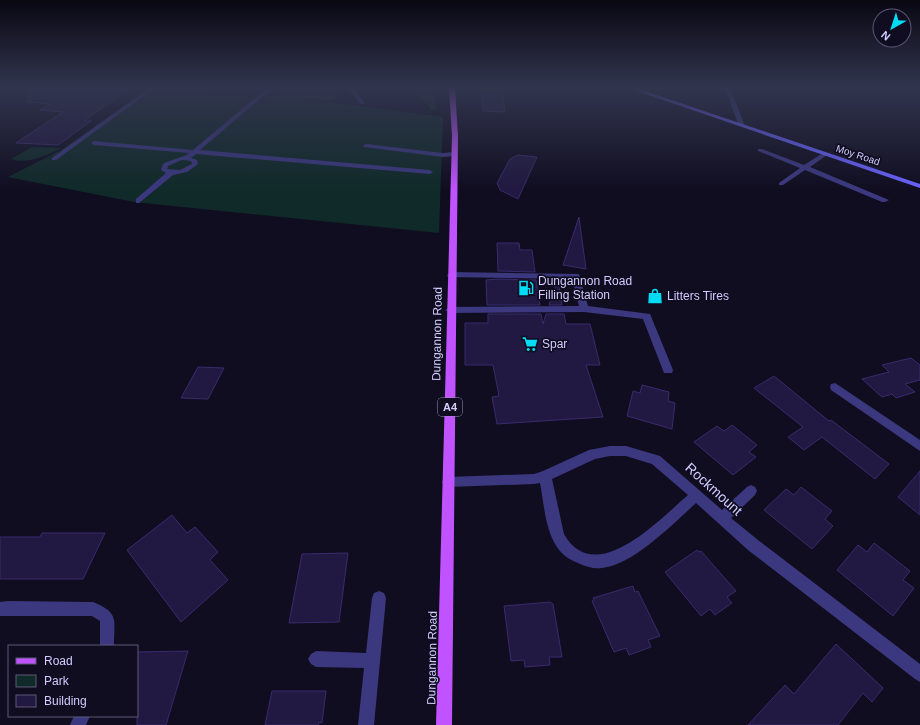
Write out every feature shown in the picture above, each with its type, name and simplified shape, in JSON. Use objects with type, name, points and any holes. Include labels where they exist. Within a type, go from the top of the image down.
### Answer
[{"type":"main road","name":"Dungannon Road","points":[[444,725],[450,310],[455,154],[454,122]]},
{"type":"main road","name":"Moy Road","points":[[730,122],[920,186]]},
{"type":"street","points":[[54,159],[105,122]]},
{"type":"street","points":[[187,158],[195,162],[193,167],[181,172],[164,170],[165,165],[177,159],[187,158],[230,122]]},
{"type":"street","points":[[740,122],[742,126]]},
{"type":"street","points":[[94,143],[430,172]]},
{"type":"street","points":[[366,146],[443,155],[455,154]]},
{"type":"street","points":[[760,150],[885,200]]},
{"type":"street","points":[[781,184],[825,154]]},
{"type":"street","points":[[139,201],[171,172]]},
{"type":"street","points":[[451,275],[576,276],[584,309]]},
{"type":"street","points":[[450,310],[584,309],[647,316],[668,370]]},
{"type":"street","points":[[835,387],[915,437],[920,446]]},
{"type":"street","name":"Rockmount","points":[[448,482],[534,480],[593,454],[610,451],[626,451],[656,460],[753,545],[920,674]]},
{"type":"street","points":[[545,476],[554,519],[562,544],[579,558],[593,561],[608,560],[631,548],[664,524],[697,495]]},
{"type":"street","points":[[722,518],[751,491]]},
{"type":"street","points":[[366,725],[379,598]]},
{"type":"street","points":[[0,609],[93,609],[107,616],[107,645]]},
{"type":"street","points":[[316,659],[373,661]]},
{"type":"green space","points":[[101,122],[443,122],[439,233],[134,202],[8,177],[61,150]]},
{"type":"green space","points":[[32,147],[62,148],[31,160],[17,161],[11,159]]},
{"type":"building","points":[[48,122],[90,122],[58,145],[16,143]]},
{"type":"building","points":[[518,155],[537,157],[518,199],[500,190],[497,183],[510,159]]},
{"type":"building","points":[[579,217],[586,269],[563,265]]},
{"type":"building","points":[[497,243],[519,243],[520,250],[532,250],[535,272],[498,271]]},
{"type":"building","points":[[486,280],[536,280],[540,305],[487,305]]},
{"type":"building","points":[[558,280],[562,305],[549,305]]},
{"type":"building","points":[[488,314],[541,314],[543,324],[546,314],[564,314],[566,324],[590,324],[600,365],[586,365],[603,417],[497,424],[492,397],[499,396],[493,365],[465,365],[465,323],[488,323]]},
{"type":"building","points":[[911,358],[920,365],[920,380],[905,384],[915,392],[896,398],[892,394],[882,397],[862,379],[889,372],[882,365]]},
{"type":"building","points":[[198,367],[224,368],[208,399],[181,398]]},
{"type":"building","points":[[774,376],[829,421],[831,420],[889,464],[875,479],[822,437],[804,450],[788,437],[803,427],[754,388]]},
{"type":"building","points":[[642,385],[669,392],[668,401],[675,403],[672,429],[627,416],[633,391],[640,393]]},
{"type":"building","points":[[732,425],[757,445],[749,452],[756,457],[733,475],[694,442],[717,426],[724,431]]},
{"type":"building","points":[[920,471],[920,515],[898,497]]},
{"type":"building","points":[[801,487],[832,511],[825,519],[833,526],[812,549],[764,510],[786,489],[794,495]]},
{"type":"building","points":[[172,515],[187,533],[195,527],[218,552],[210,560],[228,580],[181,622],[127,550]]},
{"type":"building","points":[[42,533],[105,533],[83,579],[0,579],[0,537],[40,537]]},
{"type":"building","points":[[874,543],[910,571],[903,580],[914,588],[893,616],[837,570],[858,545],[867,552]]},
{"type":"building","points":[[697,550],[699,552],[701,551],[736,591],[727,597],[732,603],[715,615],[710,609],[701,616],[665,572]]},
{"type":"building","points":[[348,553],[339,622],[289,623],[302,554]]},
{"type":"building","points":[[633,586],[635,592],[638,591],[660,636],[648,640],[651,647],[629,655],[626,648],[614,652],[592,601],[594,600],[593,598]]},
{"type":"building","points":[[550,602],[553,604],[562,657],[549,657],[550,665],[525,667],[524,660],[511,661],[504,606]]},
{"type":"building","points":[[836,644],[883,688],[872,702],[863,693],[838,725],[748,725],[785,685],[794,694]]},
{"type":"building","points":[[188,651],[166,725],[137,725],[138,652]]},
{"type":"building","points":[[272,691],[326,691],[322,723],[319,722],[318,725],[265,725]]},
{"type":"place","name":"Dungannon Road Filling Station","points":[[526,288]]},
{"type":"place","name":"Litters Tires","points":[[655,296]]},
{"type":"place","name":"Spar","points":[[530,344]]}]
